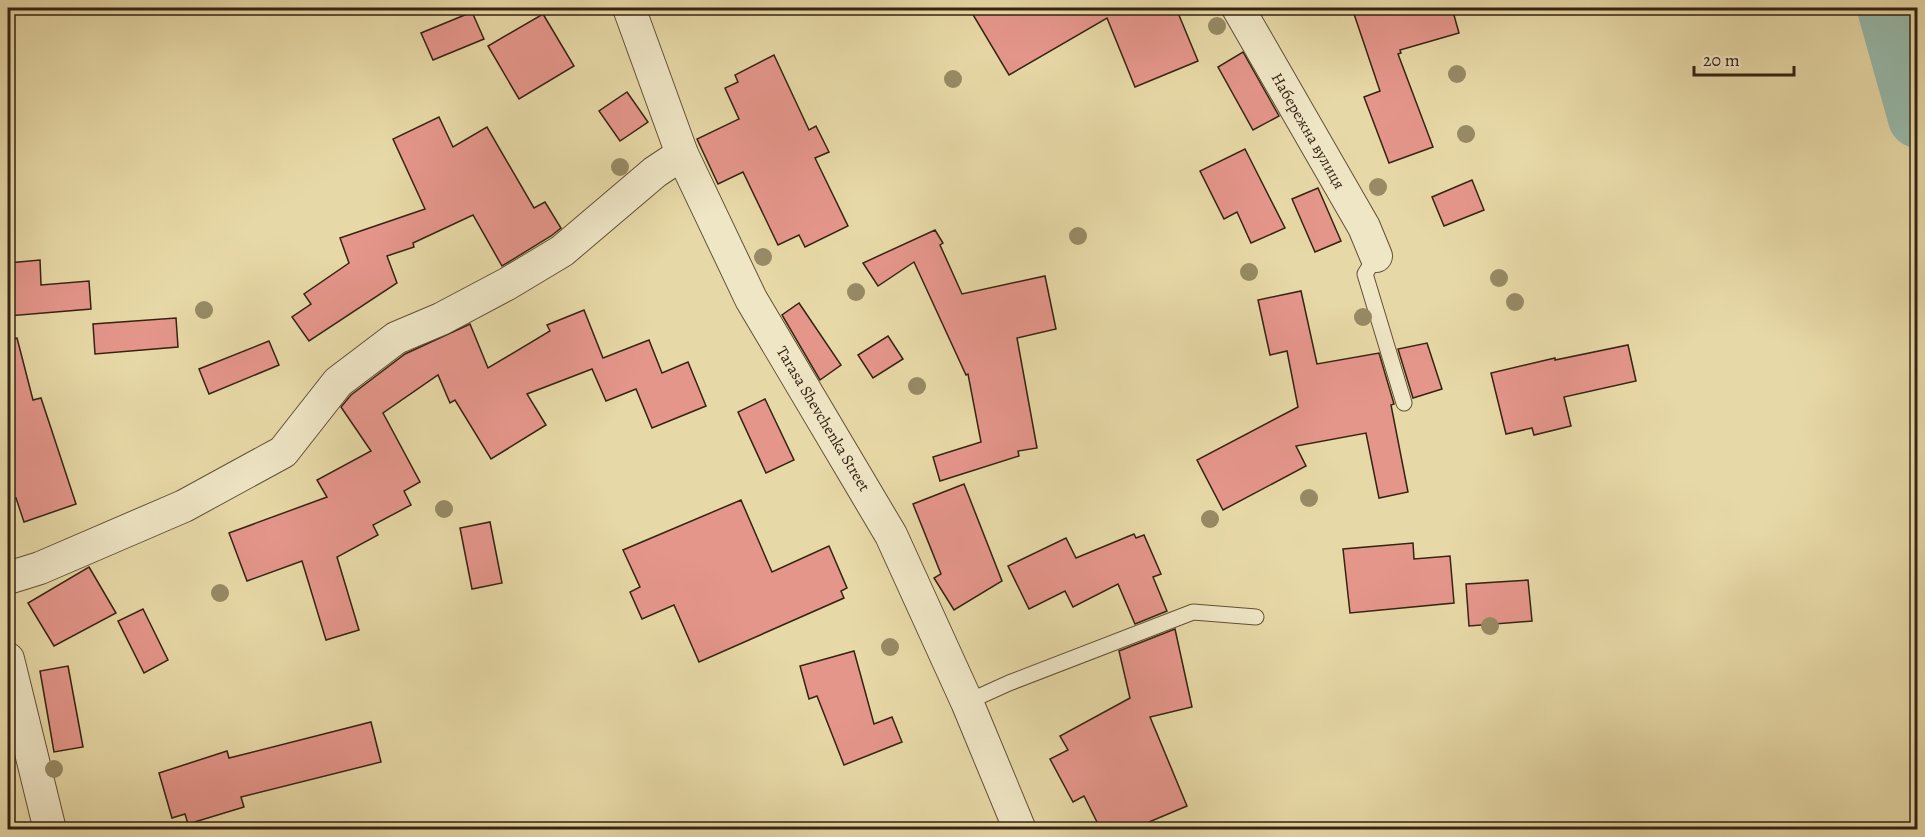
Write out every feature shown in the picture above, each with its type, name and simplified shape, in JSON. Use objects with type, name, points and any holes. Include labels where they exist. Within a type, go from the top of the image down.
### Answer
[{"type":"street","name":"Tarasa Shevchenka Street","points":[[629,8],[682,154],[751,299],[891,535],[967,702],[1020,830]]},
{"type":"street","name":"Набережна вулиця","points":[[1238,8],[1364,227],[1376,256]]},
{"type":"street","points":[[8,578],[40,568],[184,506],[283,452],[338,382],[396,338],[441,319],[507,284],[562,251],[655,172],[682,154]]},
{"type":"street","points":[[8,659],[50,830]]},
{"type":"lane","points":[[1376,256],[1365,274],[1404,403]]},
{"type":"lane","points":[[967,702],[1009,683],[1193,612],[1256,617]]},
{"type":"building","points":[[969,8],[1176,8],[1198,61],[1135,87],[1107,18],[1009,75]]},
{"type":"building","points":[[1352,8],[1452,8],[1459,33],[1400,50],[1401,53],[1398,54],[1433,147],[1389,163],[1364,97],[1380,91]]},
{"type":"building","points":[[472,12],[484,39],[433,60],[421,33]]},
{"type":"building","points":[[543,14],[574,66],[519,99],[488,46]]},
{"type":"building","points":[[1243,52],[1279,116],[1253,130],[1218,67]]},
{"type":"building","points":[[774,55],[809,130],[816,126],[829,152],[815,158],[848,226],[805,247],[799,235],[778,245],[743,172],[718,184],[697,139],[739,119],[725,88],[738,82],[735,75]]},
{"type":"building","points":[[627,92],[648,122],[620,141],[599,111]]},
{"type":"building","points":[[439,117],[453,147],[487,127],[534,208],[545,202],[561,228],[502,266],[473,215],[413,243],[414,247],[387,256],[397,283],[309,341],[292,317],[311,304],[304,294],[349,263],[340,238],[425,209],[393,139]]},
{"type":"building","points":[[1245,149],[1285,228],[1251,243],[1237,212],[1224,219],[1200,171]]},
{"type":"building","points":[[1472,180],[1484,210],[1444,226],[1432,197]]},
{"type":"building","points":[[1318,188],[1341,241],[1315,252],[1292,199]]},
{"type":"building","points":[[935,230],[943,243],[940,245],[962,294],[1045,276],[1056,329],[1017,338],[1037,448],[1018,451],[1019,456],[940,481],[933,457],[981,442],[968,374],[966,375],[914,262],[878,286],[863,263]]},
{"type":"building","points":[[40,260],[41,285],[89,281],[91,309],[8,316],[8,263]]},
{"type":"building","points":[[1301,291],[1317,364],[1379,353],[1394,404],[1391,405],[1408,492],[1379,498],[1366,433],[1296,446],[1306,466],[1223,510],[1197,460],[1298,407],[1287,351],[1270,355],[1258,300]]},
{"type":"building","points":[[799,303],[841,365],[820,380],[782,315]]},
{"type":"building","points":[[584,310],[603,358],[649,340],[662,373],[688,362],[706,406],[652,428],[636,389],[606,401],[592,369],[527,394],[546,425],[491,459],[455,400],[450,403],[438,375],[383,413],[420,482],[404,491],[411,505],[373,525],[378,535],[337,557],[359,630],[326,640],[302,561],[247,581],[229,533],[327,497],[317,480],[371,451],[341,407],[351,395],[405,354],[470,324],[488,368],[550,331],[547,325]]},
{"type":"building","points":[[176,318],[178,347],[95,354],[93,324]]},
{"type":"building","points":[[888,336],[903,359],[873,378],[858,355]]},
{"type":"building","points":[[17,338],[33,400],[41,398],[76,504],[24,522],[16,498],[8,501],[8,339]]},
{"type":"building","points":[[269,341],[279,365],[209,394],[199,369]]},
{"type":"building","points":[[1427,343],[1442,389],[1413,398],[1398,349]]},
{"type":"building","points":[[1628,345],[1636,381],[1564,397],[1571,426],[1534,435],[1532,428],[1506,434],[1491,373],[1555,358],[1555,360]]},
{"type":"building","points":[[765,399],[794,460],[766,473],[738,412]]},
{"type":"building","points":[[964,484],[1002,581],[954,610],[934,578],[941,574],[913,504]]},
{"type":"building","points":[[741,500],[772,572],[829,546],[847,588],[841,591],[844,598],[699,662],[674,605],[642,619],[630,592],[640,587],[623,550]]},
{"type":"building","points":[[490,522],[502,583],[472,589],[460,528]]},
{"type":"building","points":[[1134,534],[1136,538],[1144,535],[1161,574],[1153,577],[1167,611],[1135,624],[1118,584],[1073,607],[1065,591],[1029,609],[1008,566],[1066,538],[1076,558]]},
{"type":"building","points":[[1413,543],[1414,559],[1450,556],[1454,603],[1350,613],[1343,549]]},
{"type":"building","points":[[89,567],[116,613],[54,646],[28,603]]},
{"type":"building","points":[[1528,580],[1532,621],[1469,626],[1466,584]]},
{"type":"building","points":[[143,609],[168,660],[144,673],[118,621]]},
{"type":"building","points":[[1175,629],[1192,707],[1150,717],[1187,806],[1130,830],[1101,830],[1084,796],[1073,802],[1050,759],[1068,750],[1060,736],[1130,698],[1119,651]]},
{"type":"building","points":[[854,651],[874,724],[892,717],[902,742],[844,765],[817,696],[809,699],[800,666]]},
{"type":"building","points":[[68,666],[83,747],[54,752],[40,671]]},
{"type":"building","points":[[371,722],[381,762],[241,797],[244,807],[188,824],[185,814],[172,818],[159,773],[227,751],[229,758]]},
{"type":"waterway","points":[[1887,8],[1918,118]]}]
